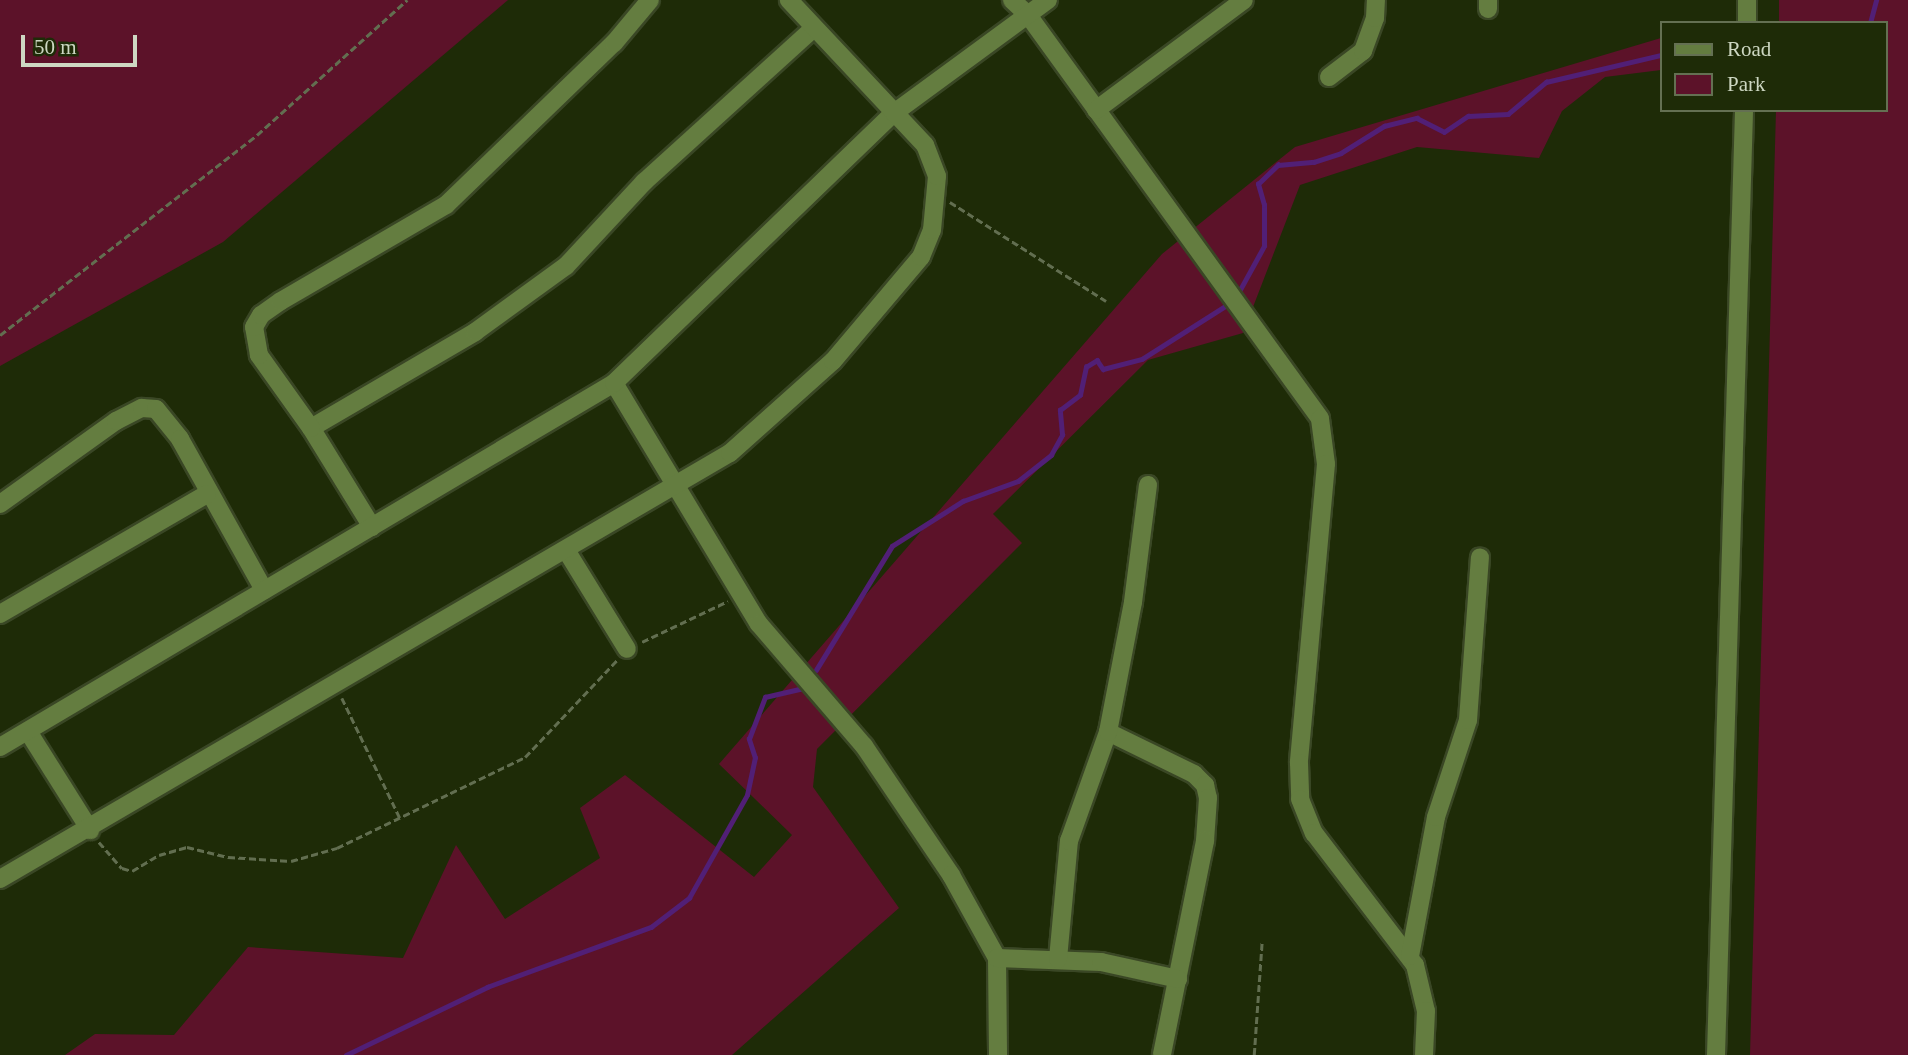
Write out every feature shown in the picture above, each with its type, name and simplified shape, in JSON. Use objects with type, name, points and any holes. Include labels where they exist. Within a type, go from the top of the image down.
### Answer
[{"type":"street","points":[[372,527],[311,428],[258,355],[252,340],[261,315],[446,205],[614,43],[650,0]]},
{"type":"street","points":[[1012,0],[1028,15],[1242,311],[1312,403],[1326,444],[1297,783],[1304,816],[1409,957],[1422,983],[1424,1055]]},
{"type":"street","points":[[0,747],[29,733],[614,383],[894,113],[1048,0]]},
{"type":"street","points":[[1096,110],[1244,0]]},
{"type":"street","points":[[1329,76],[1363,51],[1376,0]]},
{"type":"street","points":[[1746,21],[1747,0]]},
{"type":"street","points":[[0,879],[90,830],[334,682],[730,453],[833,361],[921,257],[932,230],[937,197],[933,159],[791,1]]},
{"type":"street","points":[[311,428],[475,332],[566,266],[644,182],[814,28]]},
{"type":"street","points":[[1716,1055],[1744,112]]},
{"type":"street","points":[[614,383],[678,484],[740,595],[778,649],[864,746],[916,818],[997,958],[998,1055]]},
{"type":"street","points":[[0,504],[117,421],[148,407],[169,422],[207,494],[264,590]]},
{"type":"street","points":[[1058,958],[1069,841],[1108,732],[1133,602],[1148,485]]},
{"type":"street","points":[[0,614],[207,494]]},
{"type":"street","points":[[566,550],[626,649]]},
{"type":"street","points":[[1409,957],[1436,817],[1468,720],[1480,557]]},
{"type":"street","points":[[1108,732],[1194,774],[1205,785],[1209,815],[1205,841],[1162,1055]]},
{"type":"street","points":[[29,733],[90,830]]},
{"type":"street","points":[[997,958],[1058,958],[1130,966],[1178,979]]},
{"type":"path","points":[[0,335],[257,135],[407,0]]},
{"type":"path","points":[[937,197],[964,207],[996,233],[1106,300]]},
{"type":"path","points":[[90,830],[122,868],[132,871],[159,855],[187,847],[228,857],[291,860],[337,848],[526,757],[626,649],[740,595]]},
{"type":"path","points":[[334,682],[400,819]]},
{"type":"path","points":[[1254,1055],[1262,940]]},
{"type":"green space","points":[[0,0],[508,0],[223,242],[0,366]]},
{"type":"green space","points":[[1779,0],[1908,0],[1908,1055],[1750,1055],[1776,112],[1887,112],[1887,21],[1779,21]]},
{"type":"green space","points":[[1660,38],[1660,70],[1605,77],[1562,111],[1539,158],[1417,147],[1300,185],[1243,333],[1148,360],[993,514],[1022,543],[817,749],[813,787],[899,908],[732,1055],[65,1055],[95,1034],[174,1035],[248,947],[403,958],[456,845],[505,919],[600,858],[580,808],[625,775],[754,877],[792,835],[719,764],[1162,254],[1295,147]]},
{"type":"waterway","points":[[1871,21],[1876,0]]},
{"type":"waterway","points":[[1236,297],[1264,246],[1264,205],[1258,184],[1278,165],[1314,162],[1341,153],[1384,126],[1417,118],[1444,132],[1468,116],[1508,114],[1546,82],[1660,55]]},
{"type":"waterway","points":[[816,670],[892,546],[963,501],[1018,481],[1051,455],[1062,435],[1060,410],[1080,395],[1086,367],[1097,360],[1103,369],[1142,359],[1230,303]]},
{"type":"waterway","points":[[346,1055],[487,987],[651,927],[689,898],[747,795],[755,758],[749,739],[765,697],[801,689]]}]
